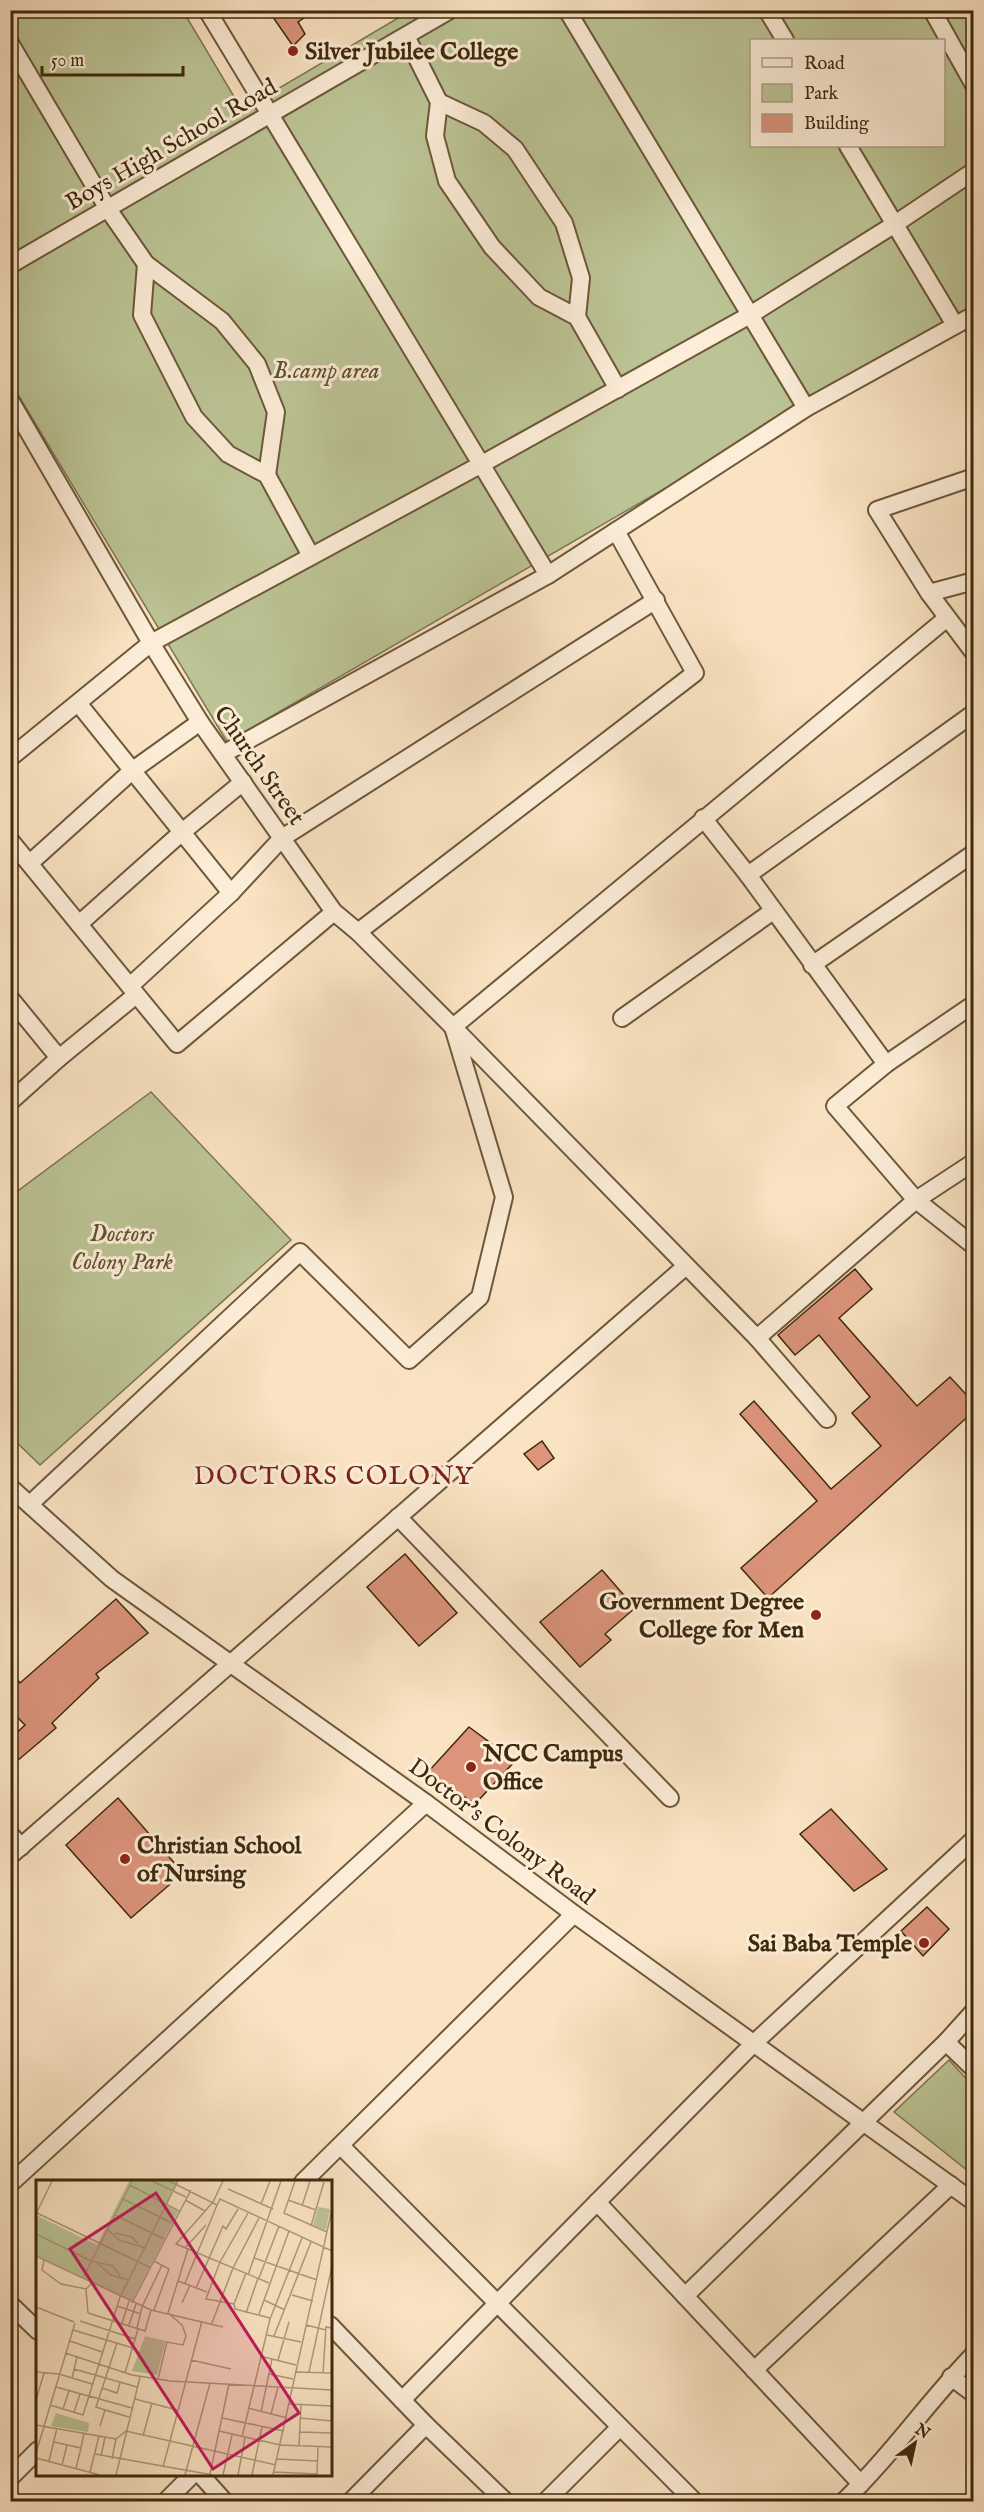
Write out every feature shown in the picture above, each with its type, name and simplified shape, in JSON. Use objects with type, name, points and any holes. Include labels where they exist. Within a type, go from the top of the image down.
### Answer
[{"type":"street","points":[[207,10],[548,575]]},
{"type":"street","name":"Boys High School Road","points":[[10,265],[450,10]]},
{"type":"street","points":[[567,10],[806,408]]},
{"type":"street","points":[[767,10],[784,39]]},
{"type":"street","points":[[932,10],[974,85]]},
{"type":"street","points":[[406,36],[439,102],[435,136],[447,181],[492,247],[539,297],[577,317],[618,389]]},
{"type":"street","points":[[10,43],[108,208],[146,264],[222,321],[257,364],[276,412],[267,475]]},
{"type":"street","points":[[439,102],[484,123],[515,149],[564,223],[581,278],[577,317]]},
{"type":"street","points":[[849,147],[955,325]]},
{"type":"street","points":[[10,758],[151,643],[482,464],[750,315],[895,225],[974,171]]},
{"type":"street","points":[[146,264],[142,315],[194,417],[228,454],[267,475],[311,556]]},
{"type":"street","points":[[223,754],[548,575],[806,408],[974,315]]},
{"type":"street","name":"Church Street","points":[[10,400],[151,643],[200,722],[334,912],[358,932],[453,1027],[757,1338],[827,1419]]},
{"type":"street","points":[[974,477],[877,510],[930,594],[974,653]]},
{"type":"street","points":[[358,932],[695,673],[616,531]]},
{"type":"street","points":[[930,594],[974,581]]},
{"type":"street","points":[[10,1102],[133,990],[231,893],[282,838],[656,600]]},
{"type":"street","points":[[30,1504],[300,1252],[409,1360],[480,1297],[504,1197],[453,1027],[947,618]]},
{"type":"street","points":[[78,703],[231,893]]},
{"type":"street","points":[[748,875],[974,713]]},
{"type":"street","points":[[30,863],[133,770],[200,722]]},
{"type":"street","points":[[79,924],[181,833],[243,782]]},
{"type":"street","points":[[703,818],[748,875],[886,1064]]},
{"type":"street","points":[[10,840],[177,1044],[334,912]]},
{"type":"street","points":[[812,965],[974,853]]},
{"type":"street","points":[[622,1018],[773,911]]},
{"type":"street","points":[[10,998],[58,1059]]},
{"type":"street","points":[[974,1004],[886,1064],[835,1106],[916,1200],[974,1246]]},
{"type":"street","points":[[757,1338],[916,1200],[974,1162]]},
{"type":"street","points":[[14,1846],[230,1664],[686,1266]]},
{"type":"street","name":"Doctor's Colony Road","points":[[10,1487],[112,1579],[426,1803],[574,1914],[974,2202]]},
{"type":"street","points":[[398,1517],[670,1798]]},
{"type":"street","points":[[10,2184],[426,1803]]},
{"type":"street","points":[[402,2400],[753,2044],[971,1846]]},
{"type":"street","points":[[305,2180],[574,1914]]},
{"type":"street","points":[[685,2296],[946,2042],[974,2011]]},
{"type":"street","points":[[946,2042],[974,2069]]},
{"type":"street","points":[[341,2146],[695,2502]]},
{"type":"street","points":[[754,2370],[951,2185]]},
{"type":"street","points":[[597,2202],[861,2484]]},
{"type":"street","points":[[10,2304],[36,2329]]},
{"type":"street","points":[[333,2334],[506,2502]]},
{"type":"street","points":[[843,2502],[861,2484],[951,2377],[974,2354]]},
{"type":"street","points":[[951,2377],[974,2394]]},
{"type":"street","points":[[350,2502],[426,2425]]},
{"type":"street","points":[[545,2502],[620,2427]]},
{"type":"street","points":[[10,2478],[36,2452]]},
{"type":"street","points":[[165,2502],[192,2476]]},
{"type":"street","points":[[201,2476],[225,2502]]},
{"type":"green space","name":"B.camp area","points":[[11,11],[183,11],[242,110],[410,11],[973,11],[973,310],[227,742],[11,383]]},
{"type":"green space","name":"Doctors Colony Park","points":[[151,1092],[291,1240],[40,1465],[11,1437],[11,1196]]},
{"type":"green space","points":[[949,2060],[973,2086],[973,2175],[894,2112]]},
{"type":"building","points":[[268,10],[316,10],[298,22],[305,34],[293,46]]},
{"type":"building","points":[[855,1269],[872,1289],[839,1318],[917,1406],[950,1377],[974,1403],[974,1411],[768,1598],[741,1568],[817,1501],[740,1414],[754,1401],[831,1489],[881,1446],[852,1413],[870,1397],[819,1335],[795,1355],[778,1335]]},
{"type":"building","points":[[542,1441],[554,1458],[538,1470],[524,1454]]},
{"type":"building","points":[[405,1554],[457,1613],[419,1646],[367,1587]]},
{"type":"building","points":[[602,1570],[635,1608],[605,1634],[611,1640],[580,1667],[540,1622]]},
{"type":"building","points":[[116,1599],[148,1633],[96,1674],[99,1678],[52,1723],[56,1728],[10,1767],[10,1739],[25,1725],[10,1710],[10,1670],[20,1683]]},
{"type":"building","name":"NCC Campus Office","points":[[469,1727],[515,1761],[475,1804],[427,1773]]},
{"type":"building","name":"Christian School of Nursing","points":[[118,1798],[183,1873],[131,1918],[66,1845]]},
{"type":"building","points":[[831,1809],[887,1869],[854,1891],[800,1834]]},
{"type":"building","name":"Sai Baba Temple","points":[[927,1907],[949,1929],[923,1956],[901,1931]]},
{"type":"place","name":"Silver Jubilee College","points":[[293,51]]},
{"type":"place","name":"Government Degree College for Men","points":[[816,1615]]},
{"type":"place","name":"NCC Campus Office","points":[[471,1767]]},
{"type":"place","name":"Christian School of Nursing","points":[[125,1859]]},
{"type":"place","name":"Sai Baba Temple","points":[[924,1943]]},
{"type":"district","name":"DOCTORS COLONY","points":[[334,1475]]}]
